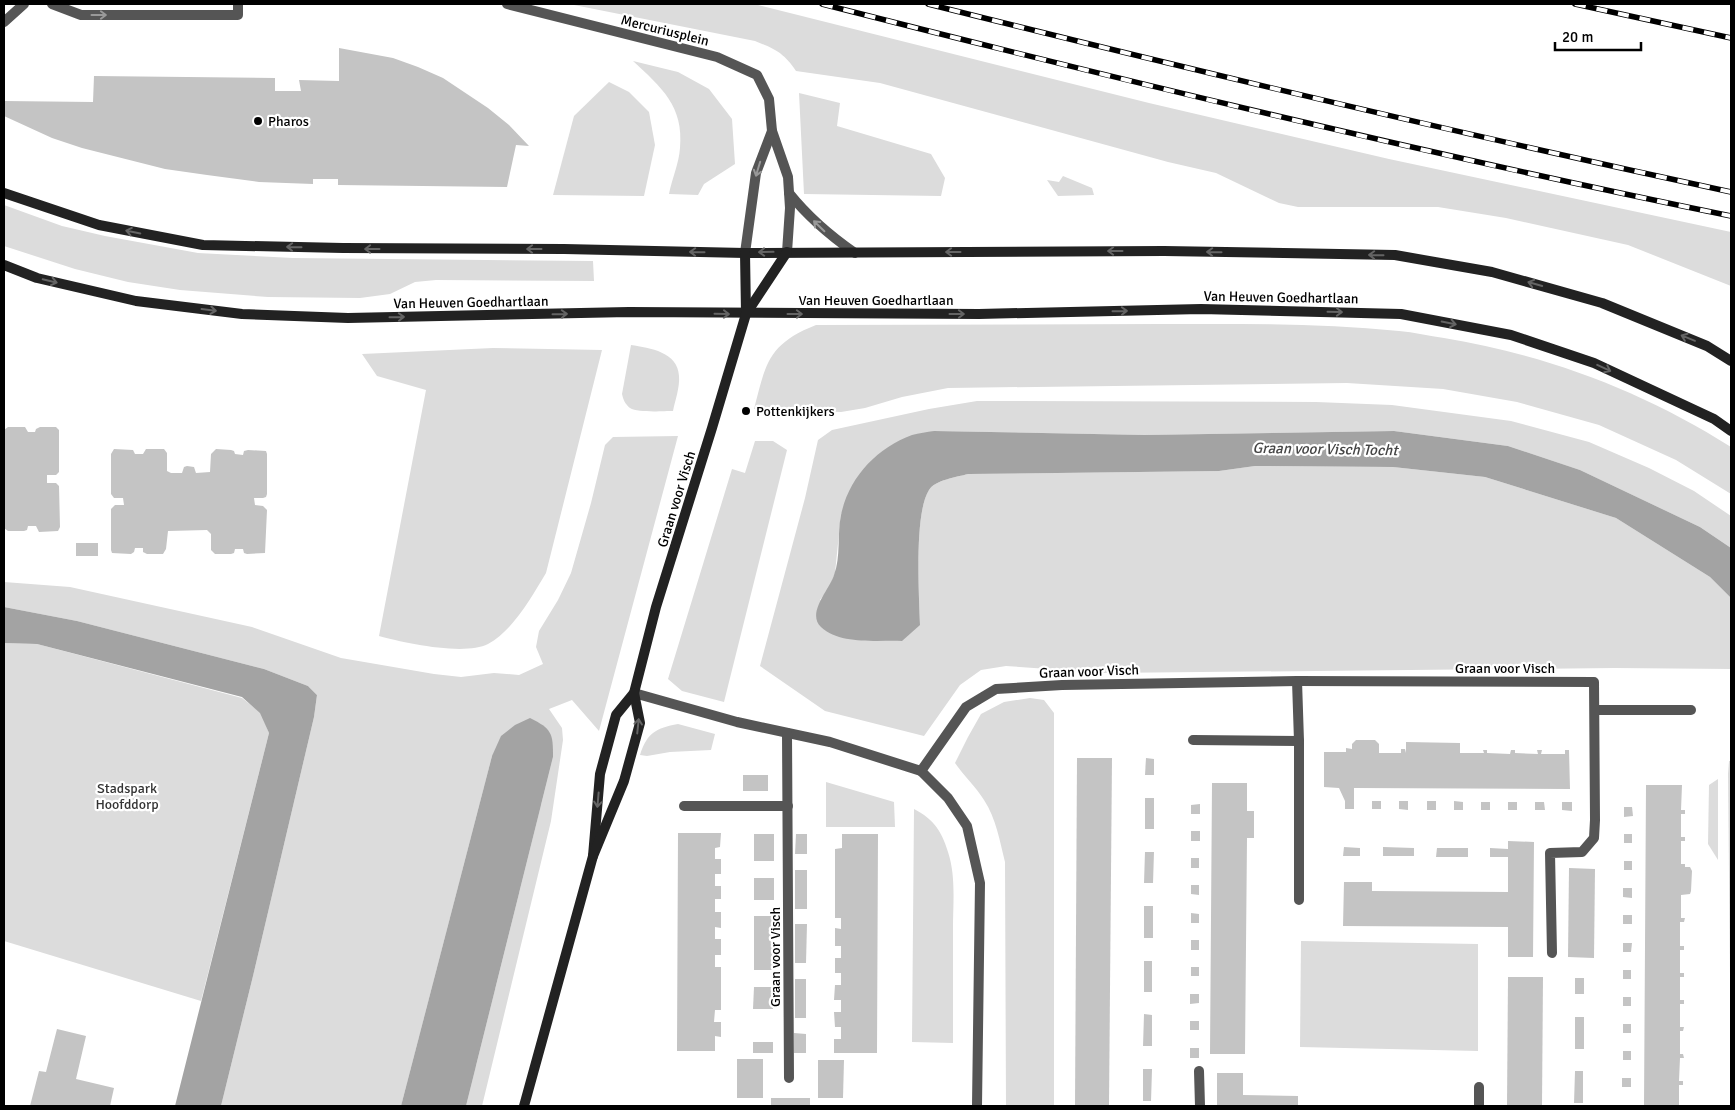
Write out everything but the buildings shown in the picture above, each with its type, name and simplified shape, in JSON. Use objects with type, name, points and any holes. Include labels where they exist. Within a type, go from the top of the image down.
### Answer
[{"type":"main road","points":[[4,192],[99,225],[202,245],[745,253],[1164,251],[1395,255],[1492,272],[1602,303],[1707,346],[1731,361]]},
{"type":"main road","name":"Graan voor Visch","points":[[746,314],[787,252]]},
{"type":"main road","name":"Graan voor Visch","points":[[593,856],[600,774],[605,752],[616,715],[634,693],[656,607],[710,438],[746,314],[745,253]]},
{"type":"main road","name":"Van Heuven Goedhartlaan","points":[[4,264],[37,278],[136,301],[242,314],[348,318],[629,312],[979,314],[1201,309],[1401,314],[1510,334],[1594,363],[1714,419],[1731,431]]},
{"type":"main road","name":"Graan voor Visch","points":[[524,1106],[593,856],[624,781],[640,723],[634,693]]},
{"type":"street","points":[[4,22],[24,4]]},
{"type":"street","points":[[52,4],[82,15],[238,15],[238,4]]},
{"type":"street","name":"Mercuriusplein","points":[[508,4],[717,57],[757,75],[768,99],[772,131],[788,177],[790,208],[787,252]]},
{"type":"street","name":"Mercuriusplein","points":[[745,253],[756,172],[772,131]]},
{"type":"street","points":[[788,193],[824,231],[855,253]]},
{"type":"street","points":[[1297,681],[1299,900]]},
{"type":"street","name":"Graan voor Visch","points":[[922,772],[966,707],[996,688],[1297,681],[1594,682],[1596,710],[1596,820],[1594,838],[1582,852],[1550,853],[1552,953]]},
{"type":"street","points":[[634,693],[737,722],[830,742],[922,772],[948,798],[967,826],[980,883],[977,1106]]},
{"type":"street","points":[[1596,710],[1691,710]]},
{"type":"street","name":"Graan voor Visch","points":[[787,734],[789,1078]]},
{"type":"street","points":[[1193,740],[1299,741]]},
{"type":"street","points":[[684,806],[788,806]]},
{"type":"street","points":[[1198,1071],[1200,1106]]},
{"type":"street","points":[[1479,1087],[1479,1106]]},
{"type":"green space","points":[[569,4],[754,4],[1149,103],[1389,159],[1731,232],[1731,286],[1628,245],[1506,218],[1438,207],[1298,207],[1279,203],[1216,173],[1168,162],[880,83],[796,71],[778,52],[755,41]]},
{"type":"green space","points":[[633,61],[678,72],[709,89],[732,119],[735,164],[704,184],[698,195],[669,194],[680,148],[678,120],[668,98]]},
{"type":"green space","points":[[609,82],[629,92],[649,112],[655,145],[644,196],[553,195],[574,116]]},
{"type":"green space","points":[[799,93],[840,103],[837,126],[931,154],[945,178],[941,196],[804,194]]},
{"type":"green space","points":[[1063,176],[1092,188],[1094,195],[1058,196],[1047,180],[1059,182]]},
{"type":"green space","points":[[4,205],[62,226],[198,253],[293,258],[593,261],[594,281],[436,280],[415,282],[390,294],[360,298],[268,297],[180,290],[128,282],[75,269],[4,246]]},
{"type":"green space","points":[[1251,324],[1369,328],[1405,332],[1482,345],[1557,365],[1629,392],[1698,427],[1731,447],[1731,494],[1676,460],[1599,425],[1517,402],[1443,389],[1347,383],[948,388],[841,412],[754,409],[762,379],[771,357],[788,340],[816,325]]},
{"type":"green space","points":[[631,345],[654,350],[674,361],[679,380],[673,411],[634,410],[624,400],[622,394]]},
{"type":"green space","points":[[493,348],[602,350],[546,573],[514,622],[506,631],[488,644],[465,649],[450,649],[418,645],[379,636],[426,390],[377,376],[362,354]]},
{"type":"green space","points":[[977,401],[1316,402],[1392,405],[1511,421],[1589,442],[1649,468],[1694,491],[1731,516],[1731,548],[1700,527],[1580,470],[1508,446],[1394,431],[1145,435],[934,431],[841,514],[835,573],[829,588],[820,600],[920,625],[919,535],[924,501],[929,490],[936,484],[968,474],[1219,471],[1255,466],[1393,467],[1485,477],[1616,518],[1710,577],[1731,598],[1731,669],[1615,668],[1105,673],[1006,666],[981,670],[960,685],[924,736],[825,711],[760,666],[805,498],[818,440],[832,430],[929,409]]},
{"type":"green space","points":[[678,436],[599,731],[572,700],[549,709],[562,728],[563,740],[551,821],[482,1106],[466,1106],[553,757],[492,756],[401,1106],[221,1106],[314,717],[317,695],[308,686],[264,669],[77,621],[4,607],[4,582],[70,587],[252,627],[341,658],[461,677],[494,673],[519,675],[543,664],[536,647],[539,631],[558,600],[571,573],[605,445],[613,437]]},
{"type":"green space","points":[[755,441],[773,441],[787,450],[724,702],[682,691],[668,679],[732,469],[745,473]]},
{"type":"green space","name":"Stadspark Hoofddorp","points":[[4,643],[37,644],[242,698],[261,713],[269,733],[201,1001],[4,941]]},
{"type":"green space","points":[[1030,698],[1044,700],[1054,713],[1054,1106],[1006,1106],[1005,862],[992,814],[984,800],[955,763],[981,714],[1004,702]]},
{"type":"green space","points":[[678,724],[715,734],[711,750],[640,755],[646,741],[653,733],[664,727]]},
{"type":"green space","points":[[1729,761],[1731,761],[1731,1075],[1728,774]]},
{"type":"green space","points":[[1718,779],[1718,860],[1708,844],[1709,785]]},
{"type":"green space","points":[[826,782],[894,802],[895,827],[826,827]]},
{"type":"green space","points":[[914,809],[927,817],[940,832],[951,861],[954,890],[953,1043],[912,1042]]},
{"type":"green space","points":[[1301,941],[1478,944],[1478,1051],[1300,1047]]},
{"type":"water","name":"Graan voor Visch Tocht","points":[[934,431],[1145,435],[1394,431],[1508,446],[1580,470],[1700,527],[1731,548],[1731,598],[1710,577],[1616,518],[1485,477],[1393,467],[1255,466],[1219,471],[968,474],[936,484],[929,490],[924,501],[919,535],[920,625],[902,641],[848,639],[829,633],[817,621],[817,608],[832,581],[836,568],[841,515],[851,488],[866,466],[887,448],[912,435]]},
{"type":"water","points":[[4,607],[77,621],[264,669],[308,686],[317,695],[314,717],[221,1106],[175,1106],[269,733],[260,713],[242,697],[37,644],[4,643]]},
{"type":"water","points":[[530,718],[543,725],[550,733],[553,757],[466,1106],[401,1106],[492,756],[501,736],[515,725]]},
{"type":"railway","points":[[822,4],[1275,116],[1503,168],[1731,216]]},
{"type":"railway","points":[[928,4],[1329,101],[1731,192]]},
{"type":"railway","points":[[1575,4],[1731,38]]},
{"type":"place","name":"Pharos","points":[[258,121]]},
{"type":"place","name":"Pottenkijkers","points":[[746,411]]}]
